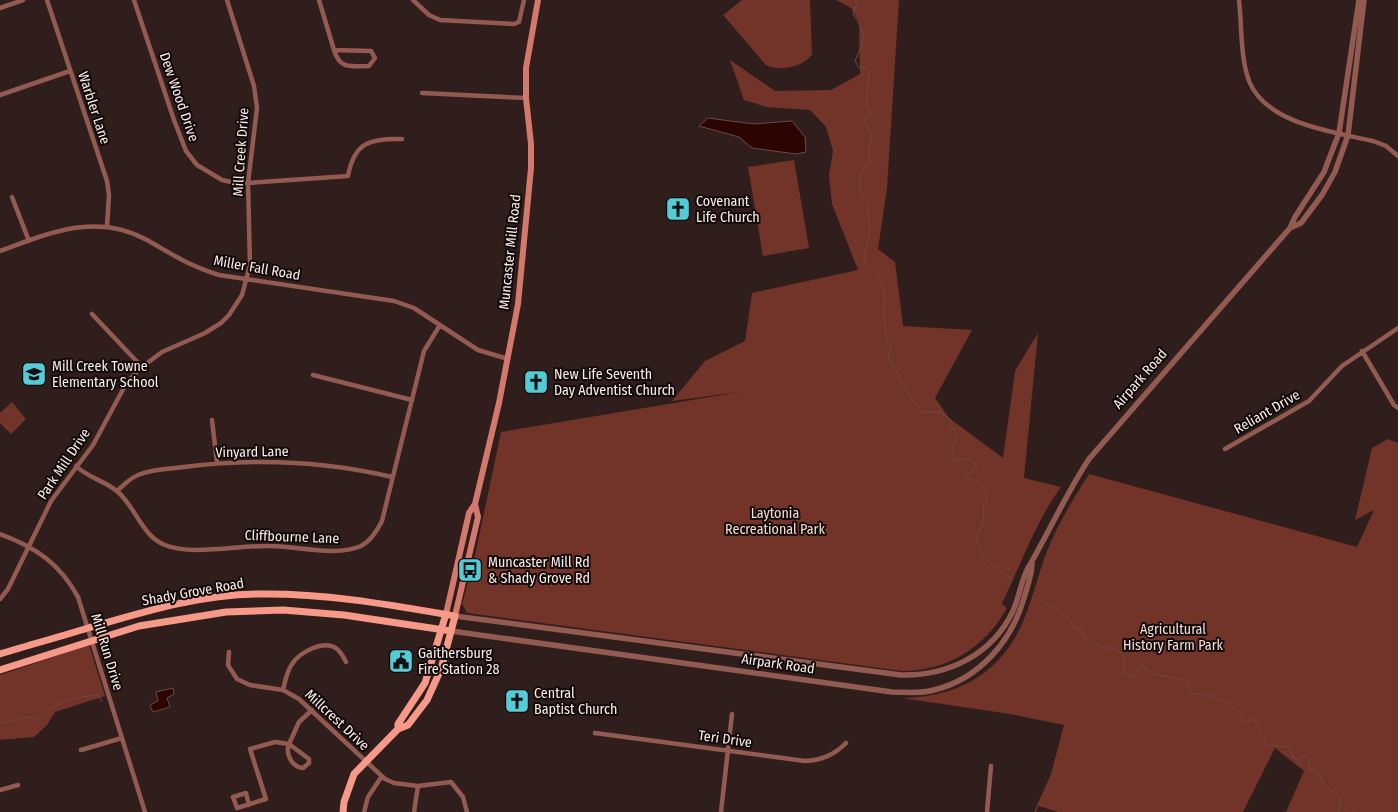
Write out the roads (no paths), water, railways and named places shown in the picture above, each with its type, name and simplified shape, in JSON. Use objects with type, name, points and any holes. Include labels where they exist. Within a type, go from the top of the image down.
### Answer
[{"type":"main road","name":"Muncaster Mill Road","points":[[398,729],[398,724],[425,683],[446,614],[469,513],[475,504],[508,359],[518,304],[530,189],[531,144],[526,98],[526,68],[538,0]]},
{"type":"main road","name":"Muncaster Mill Road","points":[[343,812],[349,785],[365,761],[398,729],[408,725],[427,700],[441,669],[478,517],[475,504]]},
{"type":"main road","name":"Shady Grove Road","points":[[0,654],[180,604],[259,594],[376,603],[455,616]]},
{"type":"main road","name":"Shady Grove Road","points":[[0,670],[139,626],[179,618],[256,610],[344,615],[451,631]]},
{"type":"street","points":[[0,8],[23,0]]},
{"type":"street","name":"Warbler Lane","points":[[47,0],[107,181],[109,195],[107,226]]},
{"type":"street","name":"Dew Wood Drive","points":[[134,0],[186,151],[197,166],[222,180],[248,183],[348,176],[351,159],[360,148],[374,140],[402,139]]},
{"type":"street","name":"Mill Creek Drive","points":[[227,0],[254,86],[257,108],[248,183],[250,265],[248,279]]},
{"type":"street","points":[[319,0],[334,50],[339,62],[344,66],[370,66],[375,58],[371,51],[334,50]]},
{"type":"street","points":[[413,0],[429,15],[440,20],[517,24],[521,18],[524,0]]},
{"type":"street","points":[[1239,0],[1245,59],[1250,81],[1256,92],[1276,112],[1290,120],[1373,142],[1397,152]]},
{"type":"street","name":"Airpark Road","points":[[451,631],[892,692],[925,692],[947,686],[971,674],[1008,637],[1019,617],[1032,564],[1066,495],[1089,459],[1290,228],[1324,172],[1339,133],[1359,0]]},
{"type":"street","name":"Airpark Road","points":[[1290,228],[1301,223],[1322,195],[1335,172],[1348,136],[1364,0]]},
{"type":"street","points":[[0,95],[70,72]]},
{"type":"street","points":[[422,93],[526,98]]},
{"type":"street","points":[[12,197],[29,240]]},
{"type":"street","name":"Miller Fall Road","points":[[0,251],[29,240],[77,226],[107,226],[138,235],[191,266],[219,275],[394,301],[414,308],[478,350],[508,359]]},
{"type":"street","name":"Park Mill Drive","points":[[0,599],[8,589],[51,501],[93,445],[122,390],[142,367],[172,346],[205,333],[220,323],[236,306],[248,279]]},
{"type":"street","points":[[92,314],[142,367]]},
{"type":"street","name":"Cliffbourne Lane","points":[[76,466],[117,491],[131,507],[145,530],[156,540],[177,550],[271,546],[344,551],[361,546],[377,531],[382,521],[424,351],[440,326]]},
{"type":"street","name":"Reliant Drive","points":[[1225,449],[1309,401],[1342,366],[1398,328]]},
{"type":"street","points":[[1362,351],[1394,405],[1398,408]]},
{"type":"street","points":[[313,375],[412,400]]},
{"type":"street","points":[[212,420],[217,463]]},
{"type":"street","name":"Vinyard Lane","points":[[117,491],[139,475],[217,463],[279,461],[349,467],[392,477]]},
{"type":"street","name":"Mill Run Drive","points":[[0,534],[30,546],[51,561],[69,582],[78,597],[146,812]]},
{"type":"street","name":"Airpark Road","points":[[455,616],[871,672],[927,675],[960,664],[993,641],[1008,620],[1028,568],[1032,564]]},
{"type":"street","points":[[283,690],[292,664],[304,652],[316,647],[333,647],[338,649],[346,662]]},
{"type":"street","name":"Millcrest Drive","points":[[228,652],[228,665],[236,679],[250,685],[283,690],[300,699],[382,776]]},
{"type":"street","points":[[249,805],[266,800],[250,749],[275,742],[289,744],[310,759],[303,768],[298,767],[287,752],[289,744],[299,722],[312,710]]},
{"type":"street","points":[[721,812],[732,714]]},
{"type":"street","name":"Teri Drive","points":[[595,733],[814,761],[836,753],[846,743]]},
{"type":"street","points":[[82,750],[122,738]]},
{"type":"street","points":[[987,812],[991,766]]},
{"type":"street","points":[[364,812],[368,796],[382,776],[394,783],[418,786],[451,782],[463,797],[467,812]]},
{"type":"street","points":[[0,790],[18,785]]},
{"type":"street","points":[[414,812],[418,786]]},
{"type":"waterway","points":[[854,0],[857,4],[853,14],[861,27],[863,37],[855,61],[859,68],[865,67],[869,72],[866,104],[872,113],[864,121],[872,135],[869,150],[870,163],[865,167],[860,177],[862,195],[869,206],[870,224],[864,262],[875,271],[883,286],[887,341],[891,343],[888,359],[912,400],[922,412],[938,412],[945,415],[951,421],[949,426],[953,428],[958,439],[952,445],[955,461],[968,458],[974,462],[977,469],[965,475],[982,486],[987,499],[983,505],[984,521],[976,538],[982,556],[1011,579]]},
{"type":"waterway","points":[[1038,596],[1043,602],[1066,615],[1074,628],[1081,629],[1085,639],[1099,646],[1119,651],[1125,659],[1124,673],[1133,677],[1140,666],[1154,674],[1186,680],[1191,694],[1207,695],[1222,700],[1235,709],[1245,722],[1255,719],[1267,745],[1288,747],[1293,757],[1299,761],[1303,756],[1307,756],[1310,762],[1308,768],[1318,771],[1324,785],[1341,798],[1339,812]]},
{"type":"waterway","points":[[0,723],[26,717],[37,719],[50,709],[81,697],[98,695],[102,702]]},
{"type":"place","name":"Covenant Life Church","points":[[678,209]]},
{"type":"place","name":"Mill Creek Towne Elementary School","points":[[34,374]]},
{"type":"place","name":"New Life Seventh Day Adventist Church","points":[[536,382]]},
{"type":"place","name":"Muncaster Mill Rd & Shady Grove Rd","points":[[470,570]]},
{"type":"place","name":"Gaithersburg Fire Station 28","points":[[401,661]]},
{"type":"place","name":"Central Baptist Church","points":[[517,701]]},
{"type":"park label","name":"Laytonia Recreational Park","points":[[775,522]]},
{"type":"park label","name":"Agricultural History Farm Park","points":[[1173,638]]}]
